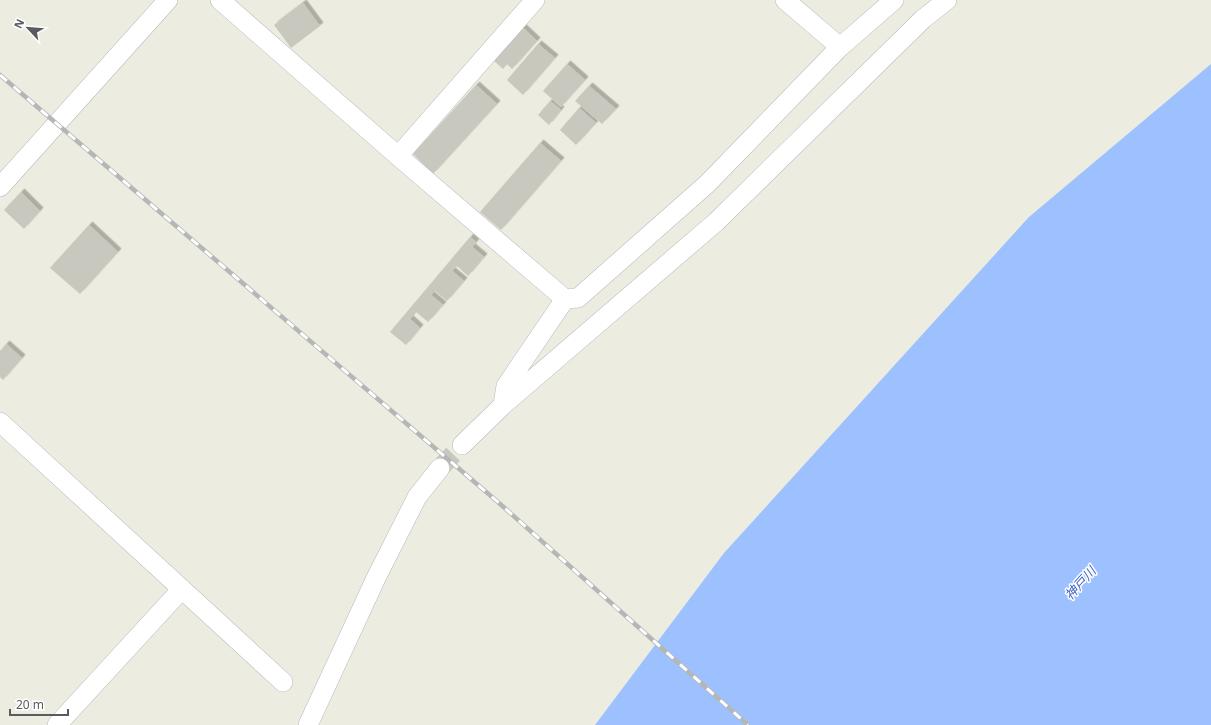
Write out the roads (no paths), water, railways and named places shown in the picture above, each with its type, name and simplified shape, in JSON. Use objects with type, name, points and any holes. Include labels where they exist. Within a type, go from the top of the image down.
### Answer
[{"type":"street","points":[[0,187],[168,0]]},
{"type":"street","points":[[220,0],[398,156],[565,299],[578,298],[707,184],[840,48],[894,0]]},
{"type":"street","points":[[398,156],[535,0]]},
{"type":"street","points":[[785,0],[840,48]]},
{"type":"street","points":[[462,445],[503,405],[716,222],[923,19],[947,0]]},
{"type":"street","points":[[503,405],[506,386],[565,299]]},
{"type":"street","points":[[0,422],[181,590],[283,682]]},
{"type":"street","points":[[308,725],[376,578],[417,497],[440,468]]},
{"type":"street","points":[[57,725],[181,590]]},
{"type":"water","name":"神戸川","points":[[1211,64],[1211,725],[595,725],[724,553],[1029,217]]},
{"type":"tunnel","points":[[440,468],[462,445]]},
{"type":"railway","points":[[0,75],[499,503],[748,725]]}]
